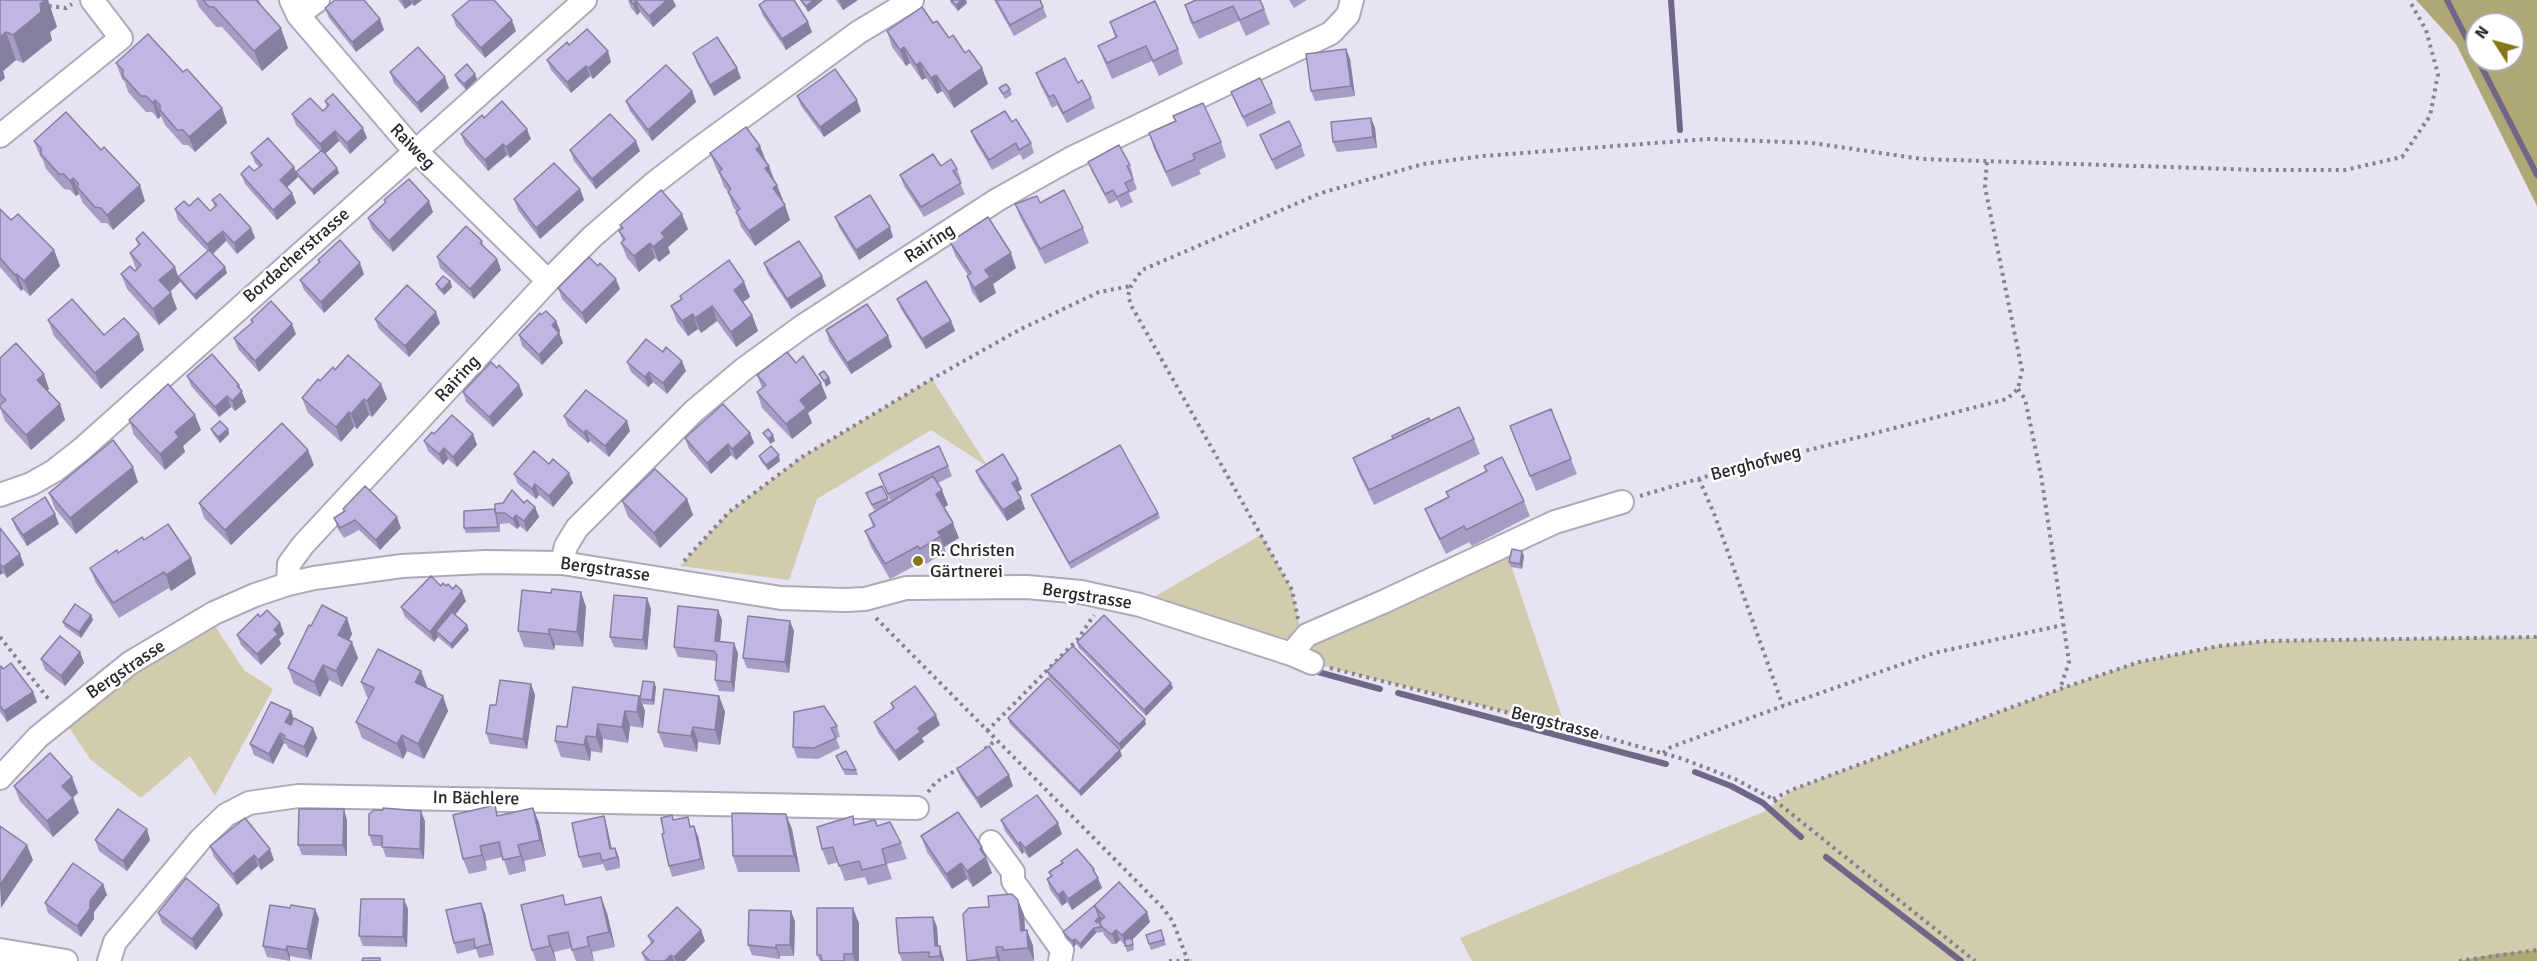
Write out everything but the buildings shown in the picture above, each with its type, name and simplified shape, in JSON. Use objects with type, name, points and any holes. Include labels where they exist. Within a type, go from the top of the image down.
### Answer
[{"type":"street","points":[[0,136],[121,38],[92,0]]},
{"type":"street","points":[[295,8],[318,0]]},
{"type":"street","name":"Bordacherstrasse","points":[[0,495],[31,484],[54,471],[82,448],[585,0]]},
{"type":"street","name":"Rairing","points":[[288,584],[289,564],[303,545],[548,281],[621,211],[678,164],[859,32],[912,0]]},
{"type":"street","name":"Rairing","points":[[562,563],[566,546],[577,528],[694,411],[744,369],[803,326],[997,200],[1070,159],[1330,33],[1348,15],[1352,0]]},
{"type":"street","name":"Raiweg","points":[[295,8],[363,93],[416,152],[548,281]]},
{"type":"street","points":[[1291,654],[1306,635],[1555,522],[1622,502]]},
{"type":"street","name":"Bergstrasse","points":[[0,778],[38,736],[130,663],[214,613],[288,584],[314,578],[402,566],[485,562],[562,563],[781,598],[865,599],[906,588],[1027,587],[1100,596],[1140,605],[1291,654],[1312,663]]},
{"type":"street","name":"In Bächlere","points":[[109,961],[115,942],[200,840],[226,815],[249,804],[298,796],[917,808]]},
{"type":"street","points":[[991,842],[1012,872],[1013,881],[1062,950],[1060,961]]},
{"type":"street","points":[[0,950],[66,961]]},
{"type":"path","points":[[44,0],[49,6],[66,8],[78,0]]},
{"type":"path","points":[[1306,635],[1299,623],[1292,590],[1132,308],[1128,296],[1131,286],[1142,270],[1321,193],[1423,164],[1483,156],[1708,139],[1812,143],[1922,159],[2248,170],[2345,170],[2402,157],[2430,116],[2438,74],[2426,30],[2409,0]]},
{"type":"path","points":[[1987,161],[1985,187],[2022,370],[2018,389],[2025,399],[2041,475],[2069,662],[2060,689]]},
{"type":"path","points":[[667,578],[729,512],[802,457],[1019,330],[1099,292],[1131,286]]},
{"type":"path","name":"Berghofweg","points":[[1622,502],[1699,479],[2007,399],[2018,389]]},
{"type":"path","points":[[1699,479],[1715,516],[1783,705]]},
{"type":"path","points":[[987,731],[1078,639],[1094,615],[1100,596]]},
{"type":"path","points":[[865,599],[876,618],[1163,908],[1173,922],[1189,961],[1169,961]]},
{"type":"path","points":[[1663,753],[1671,747],[1783,705],[1934,653],[2063,625]]},
{"type":"path","points":[[0,637],[50,701]]},
{"type":"path","points":[[1773,799],[1794,789],[2060,689],[2139,662],[2219,646],[2267,641],[2537,638]]},
{"type":"path","name":"Bergstrasse","points":[[1312,663],[1605,736],[1663,753],[1735,779],[1773,799],[1975,961]]},
{"type":"path","points":[[980,753],[996,740]]},
{"type":"path","points":[[917,808],[936,782],[963,766]]},
{"type":"path","points":[[2459,961],[2495,954],[2537,950]]},
{"type":"shaded area","points":[[2416,0],[2537,0],[2537,206],[2470,72],[2525,72],[2525,12],[2465,12],[2465,62],[2456,44]]},
{"type":"shaded area","points":[[932,379],[988,467],[931,430],[817,499],[789,580],[680,566],[729,512],[802,457]]},
{"type":"shaded area","points":[[1261,535],[1292,590],[1299,623],[1307,635],[1507,553],[1562,717],[1562,726],[1312,663],[1140,605]]},
{"type":"shaded area","points":[[215,626],[244,670],[273,689],[215,796],[190,756],[141,798],[91,760],[68,726],[107,692],[153,659]]},
{"type":"shaded area","points":[[2537,637],[2537,950],[2459,961],[1472,961],[1460,938],[1763,812],[1794,789],[2060,689],[2139,662],[2219,646],[2267,641]]},
{"type":"shaded area","points":[[2537,950],[2537,961],[2459,961],[2495,954]]},
{"type":"waterway","points":[[1671,0],[1680,130]]},
{"type":"waterway","points":[[2447,0],[2465,35]]},
{"type":"waterway","points":[[2484,72],[2537,175]]},
{"type":"waterway","points":[[1311,670],[1380,689]]},
{"type":"waterway","points":[[1398,693],[1666,764]]},
{"type":"waterway","points":[[1695,772],[1731,786],[1763,803],[1801,837]]},
{"type":"waterway","points":[[1826,857],[1961,961]]},
{"type":"place","name":"R. Christen Gärtnerei","points":[[918,561]]}]
